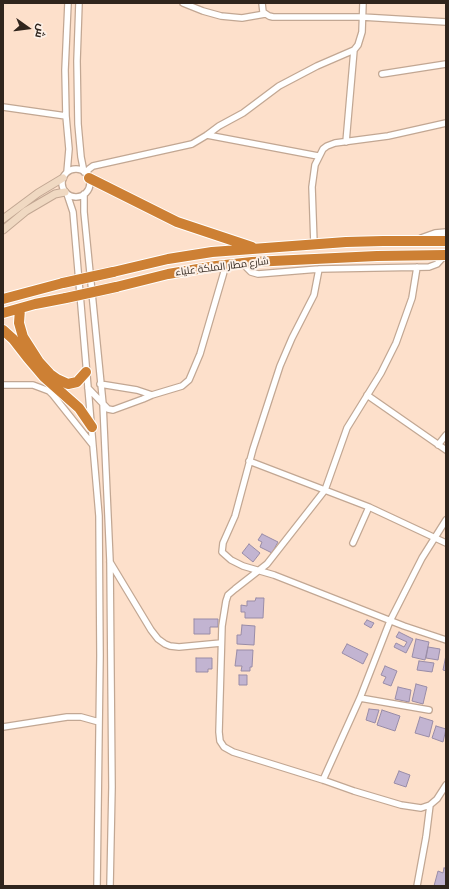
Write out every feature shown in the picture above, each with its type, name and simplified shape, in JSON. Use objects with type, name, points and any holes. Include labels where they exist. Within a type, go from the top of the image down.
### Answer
[{"type":"highway","points":[[86,174],[177,222],[253,248]]},
{"type":"highway","name":"شارع مطار الملكة علياء","points":[[3,298],[168,259],[212,252],[314,244],[446,240]]},
{"type":"highway","name":"شارع مطار الملكة علياء","points":[[3,313],[168,274],[226,265],[376,256],[445,255]]},
{"type":"highway","points":[[20,309],[19,318],[21,333],[44,368],[57,379],[68,384],[77,382],[86,372]]},
{"type":"highway","points":[[3,330],[14,338],[27,357],[44,377],[79,408],[92,427]]},
{"type":"street","points":[[68,3],[65,70],[66,116],[69,149],[62,185],[73,212],[99,516],[100,558],[97,886]]},
{"type":"street","points":[[79,3],[77,61],[78,124],[81,157],[90,185],[84,194],[84,212],[103,404],[110,561],[112,787],[110,886]]},
{"type":"street","points":[[183,3],[213,15],[242,18],[265,14],[273,17],[362,17],[446,22]]},
{"type":"street","points":[[262,3],[263,12],[265,14]]},
{"type":"street","points":[[86,174],[93,166],[192,144],[247,110],[279,86],[317,66],[354,50],[361,38],[363,3]]},
{"type":"street","points":[[346,142],[354,50]]},
{"type":"street","points":[[382,74],[446,64]]},
{"type":"street","points":[[3,107],[66,116]]},
{"type":"street","points":[[314,244],[312,187],[315,165],[318,156],[323,149],[327,146],[388,136],[446,123]]},
{"type":"street","points":[[207,135],[318,156]]},
{"type":"street","points":[[3,219],[74,169],[86,174]]},
{"type":"street","points":[[3,230],[26,212],[55,194],[66,193],[74,197],[84,194]]},
{"type":"street","points":[[416,240],[435,233],[446,232]]},
{"type":"street","points":[[242,263],[251,272],[258,274],[319,269],[433,266],[437,264],[445,255]]},
{"type":"street","points":[[88,388],[108,409],[116,409],[152,395],[182,386],[192,373],[208,328],[226,265]]},
{"type":"street","points":[[417,267],[412,298],[396,343],[390,356],[354,415],[342,438],[325,490],[278,551],[259,571],[244,581],[228,595],[224,612],[221,643],[219,732],[220,741],[224,747],[233,752],[402,805],[421,808],[430,805],[437,799],[446,785]]},
{"type":"street","points":[[319,269],[314,295],[282,360],[249,461],[235,516],[222,552],[231,560],[243,566],[287,580],[390,621],[446,640]]},
{"type":"street","points":[[100,384],[137,390],[152,395]]},
{"type":"street","points":[[3,385],[33,385],[49,391],[93,445]]},
{"type":"street","points":[[367,395],[446,450]]},
{"type":"street","points":[[438,445],[446,436]]},
{"type":"street","points":[[249,461],[369,506],[446,543]]},
{"type":"street","points":[[353,543],[369,506]]},
{"type":"street","points":[[323,780],[360,698],[390,621],[418,565],[446,520]]},
{"type":"street","points":[[110,561],[151,630],[158,639],[170,646],[179,647],[221,643]]},
{"type":"street","points":[[360,698],[429,710]]},
{"type":"street","points":[[3,727],[67,717],[81,717],[99,722]]},
{"type":"street","points":[[417,886],[430,805]]},
{"type":"building","points":[[262,534],[278,542],[272,553],[260,547],[262,542],[258,540]]},
{"type":"building","points":[[249,544],[260,553],[253,562],[242,553]]},
{"type":"building","points":[[256,598],[264,598],[263,618],[245,618],[245,612],[241,612],[241,605],[247,606],[247,601],[255,601]]},
{"type":"building","points":[[194,619],[218,619],[218,627],[210,627],[210,634],[194,634]]},
{"type":"building","points":[[367,620],[374,623],[371,628],[364,624]]},
{"type":"building","points":[[242,625],[255,626],[254,645],[237,644],[237,635],[241,635]]},
{"type":"building","points":[[399,632],[413,639],[406,653],[394,647],[396,643],[404,647],[407,642],[396,637]]},
{"type":"building","points":[[416,639],[429,642],[425,660],[412,657]]},
{"type":"building","points":[[347,644],[368,654],[363,664],[342,653]]},
{"type":"building","points":[[428,647],[440,649],[438,660],[426,658]]},
{"type":"building","points":[[237,650],[253,650],[252,667],[250,667],[250,671],[241,671],[242,666],[235,666]]},
{"type":"building","points":[[446,655],[446,671],[443,670]]},
{"type":"building","points":[[196,658],[212,658],[212,669],[208,669],[208,672],[196,672]]},
{"type":"building","points":[[419,661],[434,663],[432,672],[417,670]]},
{"type":"building","points":[[385,666],[397,671],[391,686],[383,683],[386,677],[381,675]]},
{"type":"building","points":[[239,675],[247,675],[247,685],[239,685]]},
{"type":"building","points":[[416,684],[427,687],[423,704],[412,701]]},
{"type":"building","points":[[398,687],[411,690],[409,702],[395,699]]},
{"type":"building","points":[[369,709],[379,710],[375,723],[366,720]]},
{"type":"building","points":[[382,710],[400,716],[395,731],[377,725]]},
{"type":"building","points":[[420,717],[433,721],[429,737],[415,733]]},
{"type":"building","points":[[436,726],[446,729],[443,742],[432,738]]},
{"type":"building","points":[[399,771],[410,775],[406,787],[394,783]]},
{"type":"building","points":[[444,868],[446,868],[446,886],[434,886],[438,871],[443,873]]}]
